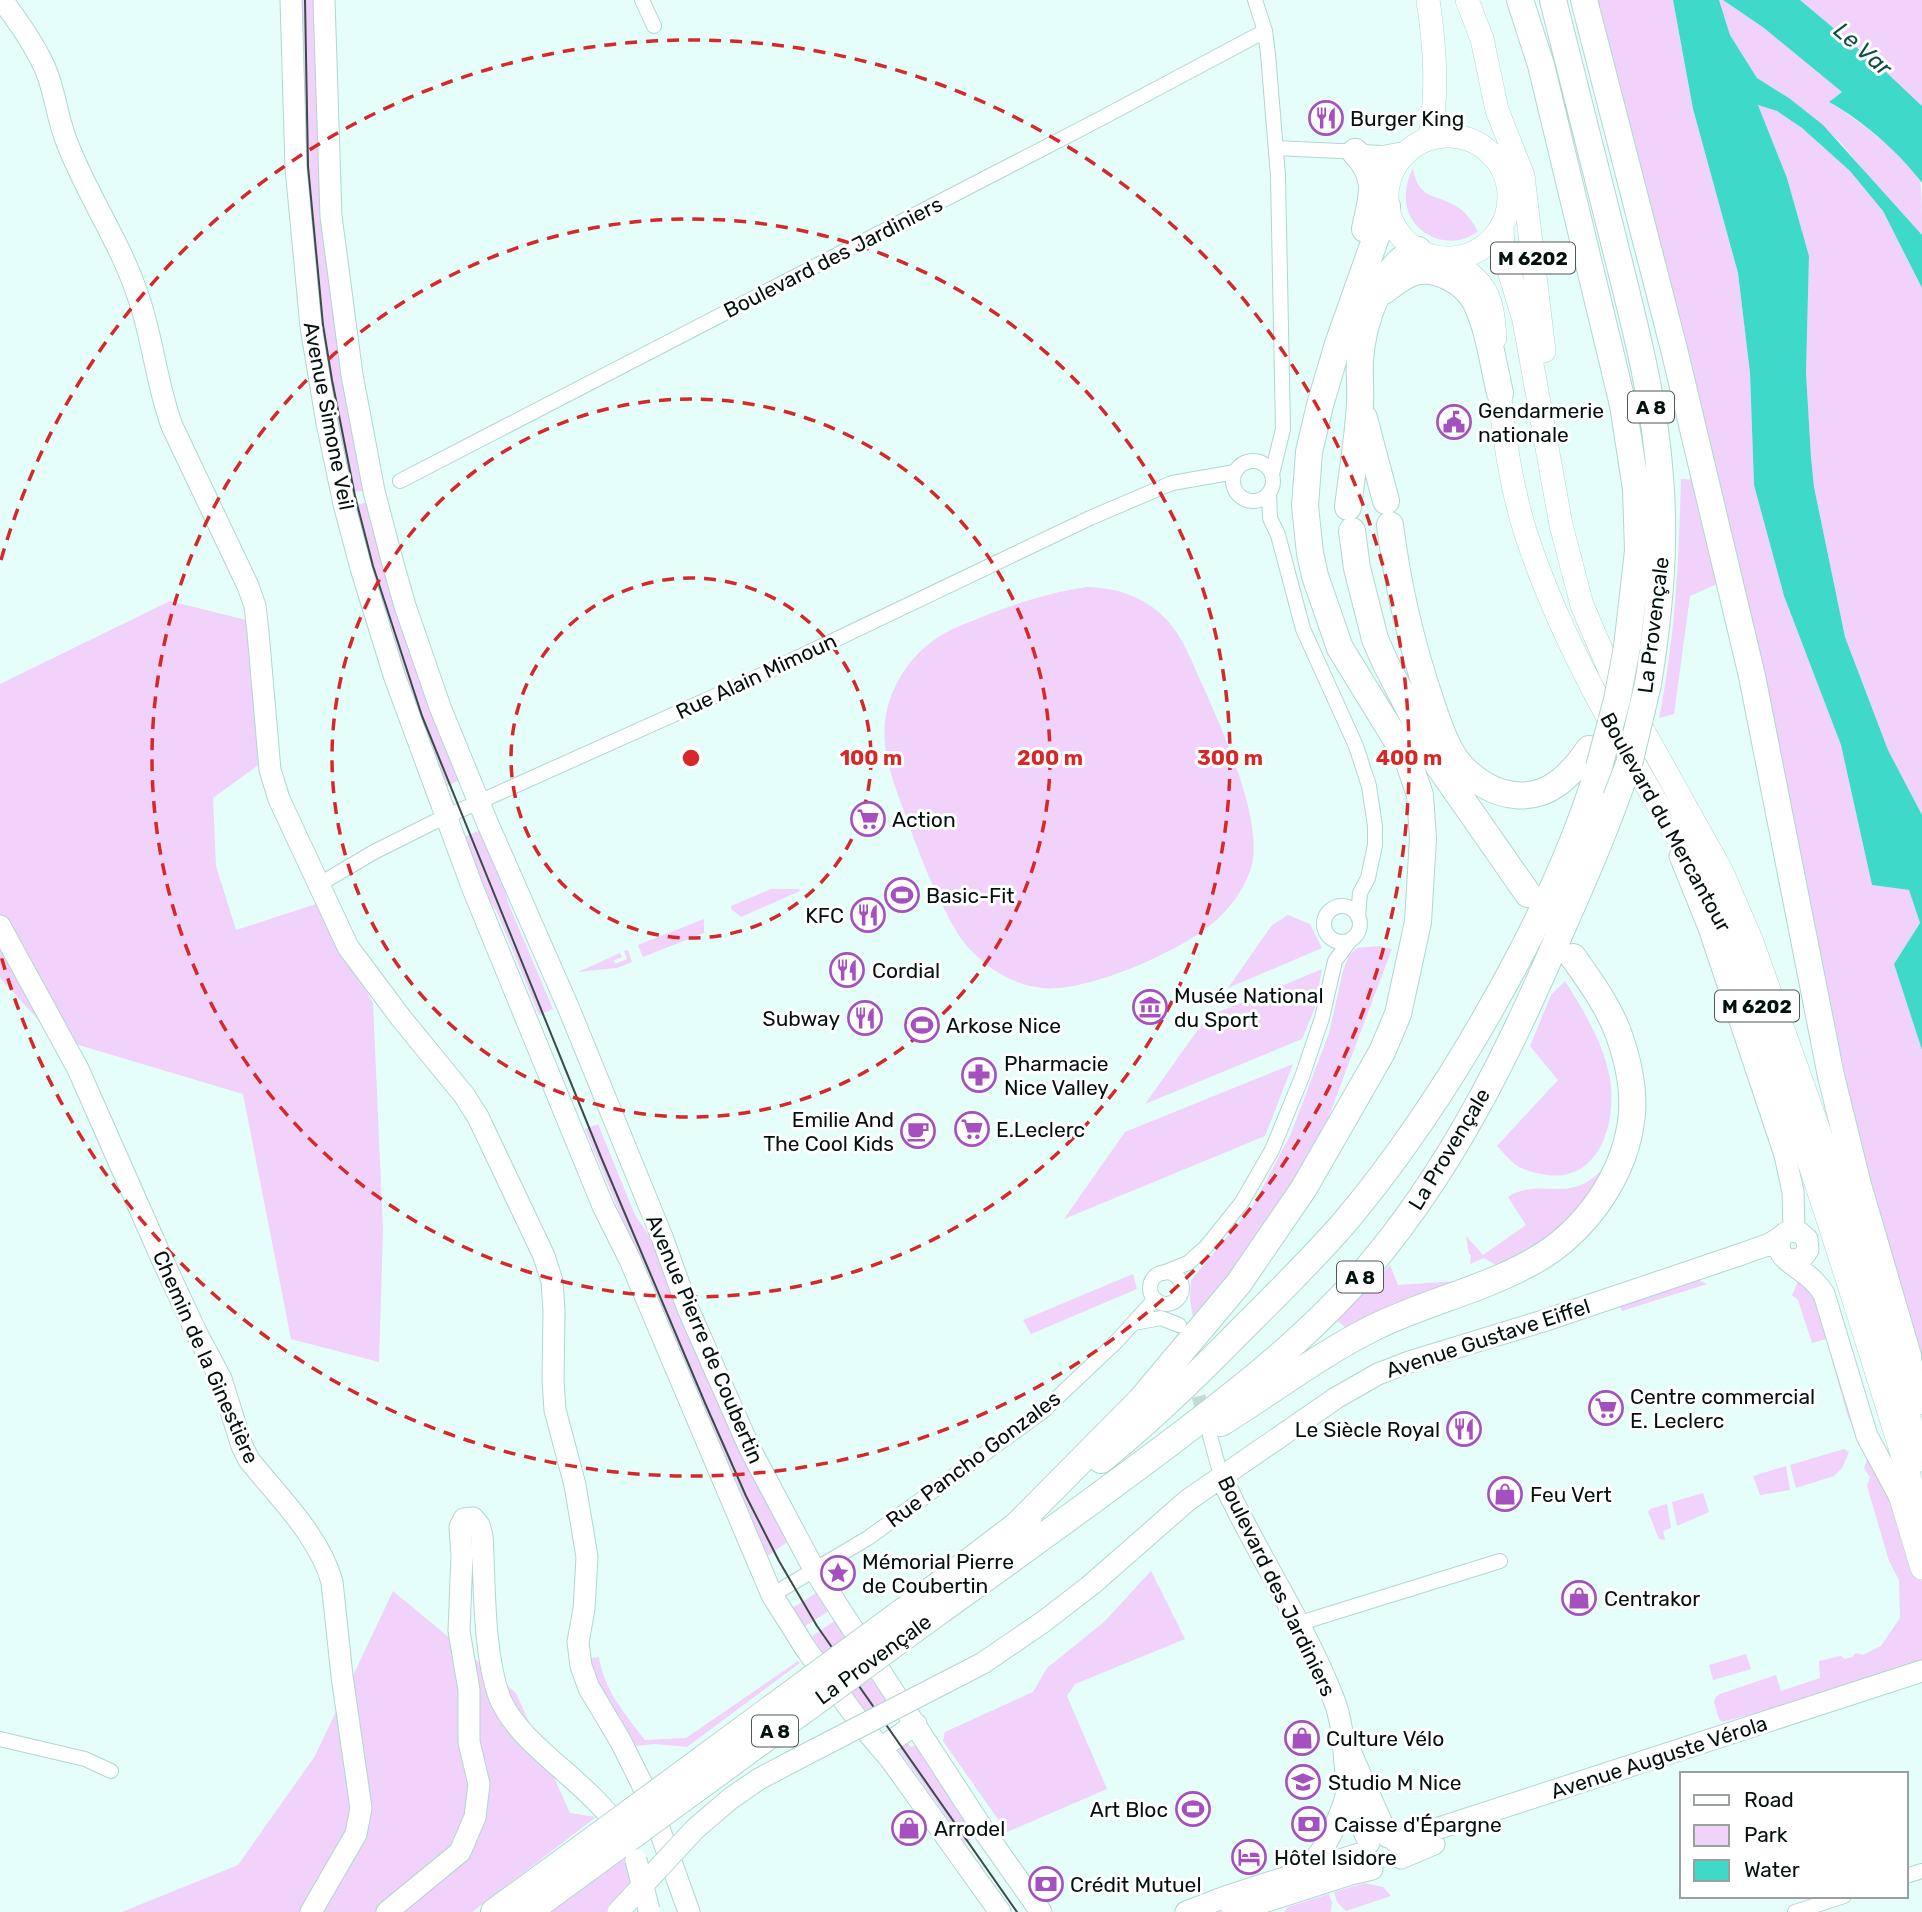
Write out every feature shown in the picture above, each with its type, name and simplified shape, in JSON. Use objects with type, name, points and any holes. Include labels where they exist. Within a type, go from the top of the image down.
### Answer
[{"type":"highway","name":"La Provençale","points":[[934,1602],[1017,1525],[1125,1441],[1171,1401],[1311,1260],[1394,1160],[1449,1080],[1495,1002],[1551,892],[1590,797],[1594,758],[1617,700],[1627,647],[1638,551],[1636,489],[1623,405],[1548,90],[1520,0]]},
{"type":"highway","name":"La Provençale","points":[[494,1912],[604,1844],[934,1602],[1103,1494],[1287,1351],[1364,1273],[1423,1197],[1459,1139],[1520,1022],[1588,870],[1629,764],[1648,684],[1658,616],[1663,547],[1661,478],[1655,429],[1642,354],[1553,0]]},
{"type":"highway","points":[[1584,0],[1671,335],[1752,676],[1831,1076],[1858,1185],[1908,1356]]},
{"type":"highway","points":[[1355,152],[1369,169],[1373,180],[1363,239],[1370,314],[1360,359],[1360,404],[1350,519],[1357,568],[1375,639],[1438,765],[1528,894]]},
{"type":"highway","points":[[1017,1525],[1140,1401],[1239,1283],[1304,1188],[1382,1052],[1398,1013],[1418,922],[1423,838],[1420,795],[1407,757],[1340,648],[1315,576],[1306,506],[1309,452],[1320,405],[1338,344],[1369,289],[1387,206]]},
{"type":"highway","points":[[1369,289],[1410,253],[1418,250]]},
{"type":"highway","points":[[1369,289],[1424,271],[1445,275],[1464,288],[1476,303],[1485,328],[1500,393]]},
{"type":"highway","points":[[1360,404],[1388,513],[1406,622],[1436,717],[1451,751],[1460,764],[1487,786],[1504,794],[1522,796],[1544,791],[1562,782],[1575,769],[1594,758]]},
{"type":"highway","points":[[1103,1494],[1233,1416],[1346,1342],[1377,1326],[1492,1283],[1535,1261],[1569,1235],[1588,1214],[1612,1179],[1624,1151],[1631,1124],[1632,1099],[1630,1078],[1619,1034],[1598,993],[1573,957]]},
{"type":"highway","name":"La Provençale","points":[[528,1912],[604,1844]]},
{"type":"main road","points":[[2,0],[45,69],[66,141],[122,254],[138,296],[150,335],[164,404],[172,426],[248,586],[256,619],[270,770],[279,799],[348,947],[361,967],[464,1095],[478,1117],[544,1256],[552,1281],[555,1410],[576,1493],[587,1557],[584,1609],[578,1642],[581,1666],[589,1688],[620,1740],[646,1792],[689,1912]]},
{"type":"main road","name":"Avenue Simone Veil","points":[[291,0],[299,218],[311,327],[327,423],[344,504],[374,613],[410,720],[447,816]]},
{"type":"main road","name":"Avenue Simone Veil","points":[[324,0],[331,216],[343,322],[359,417],[374,491],[405,606],[440,707],[478,803]]},
{"type":"main road","points":[[1420,143],[1435,98],[1436,69],[1428,0]]},
{"type":"main road","name":"M 6202","points":[[1465,0],[1492,155]]},
{"type":"main road","name":"M 6202","points":[[1465,0],[1482,39],[1497,110],[1523,176],[1561,525]]},
{"type":"main road","points":[[1447,135],[1479,144],[1492,155],[1503,170],[1508,188],[1508,207],[1502,225],[1486,245],[1450,258],[1428,255],[1403,239],[1393,224],[1387,206],[1387,186],[1398,161],[1420,143],[1447,135]]},
{"type":"main road","name":"Boulevard du Mercantour","points":[[1502,225],[1503,251],[1524,320],[1561,525],[1582,605],[1611,673],[1721,870],[1752,942],[1792,1051],[1922,1518]]},
{"type":"main road","name":"Boulevard du Mercantour","points":[[1450,258],[1472,274],[1488,295],[1493,307],[1508,460],[1527,537],[1563,630],[1600,704],[1714,900],[1760,1013],[1922,1460]]},
{"type":"main road","name":"Avenue Pierre de Coubertin","points":[[478,803],[569,1009],[663,1237],[688,1309],[750,1449],[815,1571],[986,1834],[1041,1912]]},
{"type":"main road","points":[[1665,815],[1709,928],[1785,1155],[1793,1192],[1786,1245],[1824,1294],[1867,1436],[1901,1499]]},
{"type":"main road","name":"Avenue Pierre de Coubertin","points":[[447,816],[477,899],[603,1206],[639,1282],[772,1595],[806,1649],[1000,1912]]},
{"type":"main road","name":"Chemin de la Ginestière","points":[[0,926],[78,1069],[162,1259],[221,1379],[249,1460],[314,1543],[328,1568],[361,1808],[355,1834],[312,1912]]},
{"type":"main road","name":"Avenue Gustave Eiffel","points":[[618,1912],[695,1829],[730,1799],[770,1773],[992,1657],[1091,1585],[1188,1500],[1336,1398],[1378,1374],[1736,1256],[1786,1245]]},
{"type":"main road","points":[[1849,1254],[1908,1356],[1922,1403]]},
{"type":"main road","points":[[1849,1254],[1901,1499],[1922,1568]]},
{"type":"main road","name":"Boulevard des Jardiniers","points":[[1221,1476],[1334,1700],[1343,1737],[1382,1850]]},
{"type":"main road","points":[[387,1912],[460,1852],[475,1816],[479,1784],[469,1742],[469,1689],[460,1631],[460,1527],[464,1519],[473,1518],[479,1525],[482,1536],[491,1667],[499,1698],[526,1736],[612,1816],[626,1837],[636,1860],[650,1911]]},
{"type":"main road","name":"Avenue Auguste Vérola","points":[[1186,1912],[1306,1870],[1382,1850],[1922,1671]]},
{"type":"main road","name":"Avenue Auguste Vérola","points":[[1232,1912],[1351,1874],[1382,1850],[1416,1850],[1922,1686]]},
{"type":"main road","points":[[881,1748],[916,1724]]},
{"type":"main road","name":"Boulevard des Jardiniers","points":[[1343,1737],[1348,1790],[1353,1809],[1382,1850]]},
{"type":"main road","name":"Boulevard des Jardiniers","points":[[1306,1870],[1322,1852],[1336,1828],[1348,1790]]},
{"type":"street","points":[[642,0],[654,26]]},
{"type":"street","points":[[1188,1264],[1180,1295],[1172,1303],[1165,1304],[1155,1298],[1151,1289],[1154,1279],[1188,1264],[1206,1247],[1242,1202],[1272,1150],[1302,1077],[1322,1018],[1335,961],[1358,932],[1360,893],[1368,878],[1375,845],[1369,786],[1356,746],[1303,629],[1278,535],[1270,518],[1269,493],[1283,429],[1276,148],[1265,32],[1255,0]]},
{"type":"street","name":"Boulevard des Jardiniers","points":[[400,481],[1265,32]]},
{"type":"street","points":[[1276,148],[1383,153],[1420,143]]},
{"type":"street","points":[[1355,152],[1377,162],[1390,176]]},
{"type":"street","points":[[1270,518],[1238,495],[1233,478],[1244,463],[1256,461],[1281,441]]},
{"type":"street","points":[[1256,461],[1266,466],[1272,474]]},
{"type":"street","name":"Rue Alain Mimoun","points":[[318,885],[374,852],[447,816],[753,678],[1132,499],[1172,483],[1235,472]]},
{"type":"street","name":"Rue Alain Mimoun","points":[[1199,480],[1235,490]]},
{"type":"street","points":[[1249,501],[1260,500],[1269,493]]},
{"type":"street","points":[[1335,961],[1324,919],[1327,913],[1360,893]]},
{"type":"street","points":[[1337,906],[1347,906],[1358,917]]},
{"type":"street","points":[[1325,929],[1335,940],[1351,939]]},
{"type":"street","points":[[1163,1273],[1177,1276],[1182,1285]]},
{"type":"street","name":"Rue Pancho Gonzales","points":[[772,1595],[881,1528],[1042,1412],[1134,1323],[1155,1298]]},
{"type":"street","points":[[1134,1323],[1161,1318],[1180,1331],[1172,1303]]},
{"type":"street","name":"Boulevard des Jardiniers","points":[[1210,1436],[1221,1476]]},
{"type":"street","points":[[1297,1624],[1500,1561]]},
{"type":"street","points":[[0,1739],[85,1759],[111,1771]]},
{"type":"street","points":[[1794,1912],[1837,1898]]},
{"type":"green space","points":[[298,0],[319,0],[365,491],[348,492],[308,254]]},
{"type":"green space","points":[[1593,0],[1673,0],[1693,109],[1738,273],[1750,373],[1754,485],[1784,596],[1841,745],[1872,885],[1909,890],[1920,923],[1894,964],[1922,1050],[1922,1370],[1858,1137],[1778,755]]},
{"type":"green space","points":[[1719,0],[1723,0],[1764,28],[1842,92],[1829,102],[1879,138],[1914,171],[1921,186],[1922,235],[1839,141],[1789,98],[1757,78],[1730,35]]},
{"type":"green space","points":[[1800,0],[1922,0],[1922,106],[1886,72]]},
{"type":"green space","points":[[1758,105],[1777,111],[1802,128],[1850,171],[1883,211],[1922,288],[1922,815],[1888,750],[1845,637],[1814,487],[1811,457],[1806,373],[1809,256],[1787,178]]},
{"type":"green space","points":[[1413,168],[1415,178],[1423,191],[1460,209],[1478,232],[1453,241],[1435,238],[1417,226],[1411,218],[1406,199],[1406,189]]},
{"type":"green space","points":[[1681,479],[1696,480],[1719,583],[1690,596],[1674,714],[1659,718],[1675,599]]},
{"type":"green space","points":[[368,502],[459,780],[447,786],[443,785],[416,718],[353,506]]},
{"type":"green space","points":[[1087,587],[1110,589],[1141,600],[1168,621],[1179,635],[1230,749],[1247,801],[1254,849],[1248,876],[1234,900],[1216,921],[1194,937],[1153,959],[1105,978],[1060,988],[1042,988],[1016,982],[992,969],[971,950],[955,929],[927,873],[890,770],[885,744],[886,714],[903,673],[934,640],[961,625],[1013,605]]},
{"type":"green space","points":[[170,601],[250,621],[261,763],[213,798],[216,866],[236,930],[316,904],[373,1003],[383,1229],[379,1362],[291,1339],[243,1094],[55,1038],[0,978],[0,684]]},
{"type":"green space","points":[[483,829],[495,857],[509,905],[553,1009],[539,1015],[497,912],[476,878],[464,837]]},
{"type":"green space","points":[[771,889],[800,891],[741,917],[731,909],[731,906]]},
{"type":"green space","points":[[1288,915],[1310,924],[1322,948],[1228,988],[1272,925]]},
{"type":"green space","points":[[704,919],[704,933],[643,957],[638,945]]},
{"type":"green space","points":[[1380,946],[1392,949],[1318,1145],[1194,1326],[1190,1299],[1191,1280],[1252,1207],[1290,1136],[1329,1033],[1349,955],[1357,948]]},
{"type":"green space","points":[[628,950],[632,962],[617,968],[578,972],[620,953],[622,957],[614,960],[615,964],[627,959],[624,951]]},
{"type":"green space","points":[[1322,969],[1315,1008],[1302,1039],[1145,1104],[1207,1017]]},
{"type":"green space","points":[[1565,981],[1586,1016],[1603,1053],[1610,1079],[1611,1113],[1601,1145],[1592,1159],[1580,1169],[1565,1175],[1547,1175],[1520,1167],[1497,1146],[1558,1080],[1530,1046],[1551,995]]},
{"type":"green space","points":[[1293,1064],[1265,1136],[1064,1219],[1125,1132]]},
{"type":"green space","points":[[598,1124],[635,1215],[661,1253],[789,1541],[763,1559],[585,1129]]},
{"type":"green space","points":[[1611,1159],[1568,1225],[1503,1269],[1484,1258],[1470,1264],[1471,1255],[1466,1236],[1483,1255],[1526,1225],[1508,1197],[1522,1191],[1571,1188],[1584,1184],[1597,1175]]},
{"type":"green space","points":[[1390,1265],[1398,1285],[1458,1281],[1352,1332],[1337,1321]]},
{"type":"green space","points":[[1133,1274],[1137,1289],[1031,1334],[1023,1320]]},
{"type":"green space","points":[[1799,1279],[1817,1296],[1860,1429],[1852,1424],[1848,1417],[1826,1339],[1812,1343],[1798,1300],[1792,1295]]},
{"type":"green space","points":[[1699,1280],[1707,1284],[1622,1311],[1620,1307],[1623,1303]]},
{"type":"green space","points":[[1844,1449],[1849,1452],[1842,1468],[1834,1476],[1796,1488],[1790,1465]]},
{"type":"green space","points":[[1869,1453],[1897,1505],[1922,1582],[1922,1662],[1868,1677],[1813,1699],[1722,1722],[1714,1702],[1720,1694],[1776,1675],[1781,1691],[1820,1678],[1819,1661],[1841,1656],[1845,1659],[1856,1653],[1863,1655],[1881,1646],[1900,1618],[1899,1580],[1889,1561],[1867,1486],[1870,1477],[1864,1468]]},
{"type":"green space","points":[[1786,1466],[1790,1490],[1760,1495],[1753,1476]]},
{"type":"green space","points":[[1703,1493],[1709,1512],[1677,1526],[1672,1502]]},
{"type":"green space","points":[[1667,1504],[1671,1528],[1663,1531],[1665,1540],[1659,1539],[1648,1512]]},
{"type":"green space","points":[[1151,1571],[1185,1639],[1075,1684],[1067,1696],[1107,1789],[1007,1832],[943,1741],[945,1732],[1033,1692],[1047,1668],[1104,1622]]},
{"type":"green space","points":[[821,1590],[832,1609],[801,1629],[789,1610]]},
{"type":"green space","points":[[393,1591],[516,1693],[570,1813],[596,1817],[472,1912],[122,1912],[238,1865],[315,1756]]},
{"type":"green space","points":[[839,1618],[896,1703],[867,1720],[820,1656],[812,1636]]},
{"type":"green space","points":[[1746,1654],[1751,1669],[1713,1680],[1709,1665]]},
{"type":"green space","points":[[599,1657],[610,1691],[645,1740],[686,1738],[798,1661],[800,1663],[687,1747],[655,1744],[635,1746],[622,1734],[585,1659]]},
{"type":"green space","points":[[906,1741],[911,1747],[916,1745],[974,1837],[965,1843],[897,1747]]},
{"type":"green space","points":[[627,1857],[634,1882],[608,1912],[549,1912]]},
{"type":"green space","points":[[1365,1883],[1383,1887],[1391,1896],[1346,1911],[1337,1902],[1334,1892]]},
{"type":"green space","points":[[1329,1894],[1331,1912],[1284,1912],[1288,1907]]},
{"type":"water","points":[[1673,0],[1719,0],[1730,35],[1757,78],[1789,98],[1823,125],[1922,235],[1922,288],[1883,211],[1850,171],[1802,128],[1777,111],[1758,105],[1787,178],[1809,256],[1806,373],[1811,457],[1814,487],[1845,637],[1888,750],[1922,815],[1922,1050],[1894,964],[1920,923],[1909,890],[1872,885],[1841,745],[1784,596],[1754,485],[1750,373],[1738,273],[1693,109]]},
{"type":"water","points":[[1723,0],[1800,0],[1886,72],[1922,106],[1922,183],[1880,138],[1829,102],[1842,92],[1764,28]]},
{"type":"tunnel","points":[[1193,1376],[1205,1420]]},
{"type":"tram line","points":[[305,0],[308,166],[323,325],[355,496],[373,566],[422,716],[601,1157],[746,1496],[779,1561],[817,1626],[1017,1912]]},
{"type":"place","name":"Burger King","points":[[1326,118]]},
{"type":"place","name":"Gendarmerie nationale","points":[[1454,422]]},
{"type":"place","name":"Action","points":[[868,819]]},
{"type":"place","name":"Basic-Fit","points":[[902,895]]},
{"type":"place","name":"KFC","points":[[868,915]]},
{"type":"place","name":"Cordial","points":[[847,970]]},
{"type":"place","name":"Musée National du Sport","points":[[1150,1007]]},
{"type":"place","name":"Subway","points":[[865,1018]]},
{"type":"place","name":"Arkose Nice","points":[[922,1025]]},
{"type":"place","name":"Pharmacie Nice Valley","points":[[979,1075]]},
{"type":"place","name":"E.Leclerc","points":[[972,1129]]},
{"type":"place","name":"Emilie And The Cool Kids","points":[[918,1131]]},
{"type":"place","name":"Centre commercial E. Leclerc","points":[[1606,1408]]},
{"type":"place","name":"Le Siècle Royal","points":[[1464,1429]]},
{"type":"place","name":"Feu Vert","points":[[1505,1494]]},
{"type":"place","name":"Mémorial Pierre de Coubertin","points":[[838,1573]]},
{"type":"place","name":"Centrakor","points":[[1579,1598]]},
{"type":"place","name":"Culture Vélo","points":[[1302,1738]]},
{"type":"place","name":"Studio M Nice","points":[[1303,1782]]},
{"type":"place","name":"Art Bloc","points":[[1193,1809]]},
{"type":"place","name":"Caisse d'Épargne","points":[[1309,1824]]},
{"type":"place","name":"Arrodel","points":[[909,1828]]},
{"type":"place","name":"Hôtel Isidore","points":[[1249,1857]]},
{"type":"place","name":"Crédit Mutuel","points":[[1046,1884]]},
{"type":"water label","name":"Le Var","points":[[1863,49]]}]
